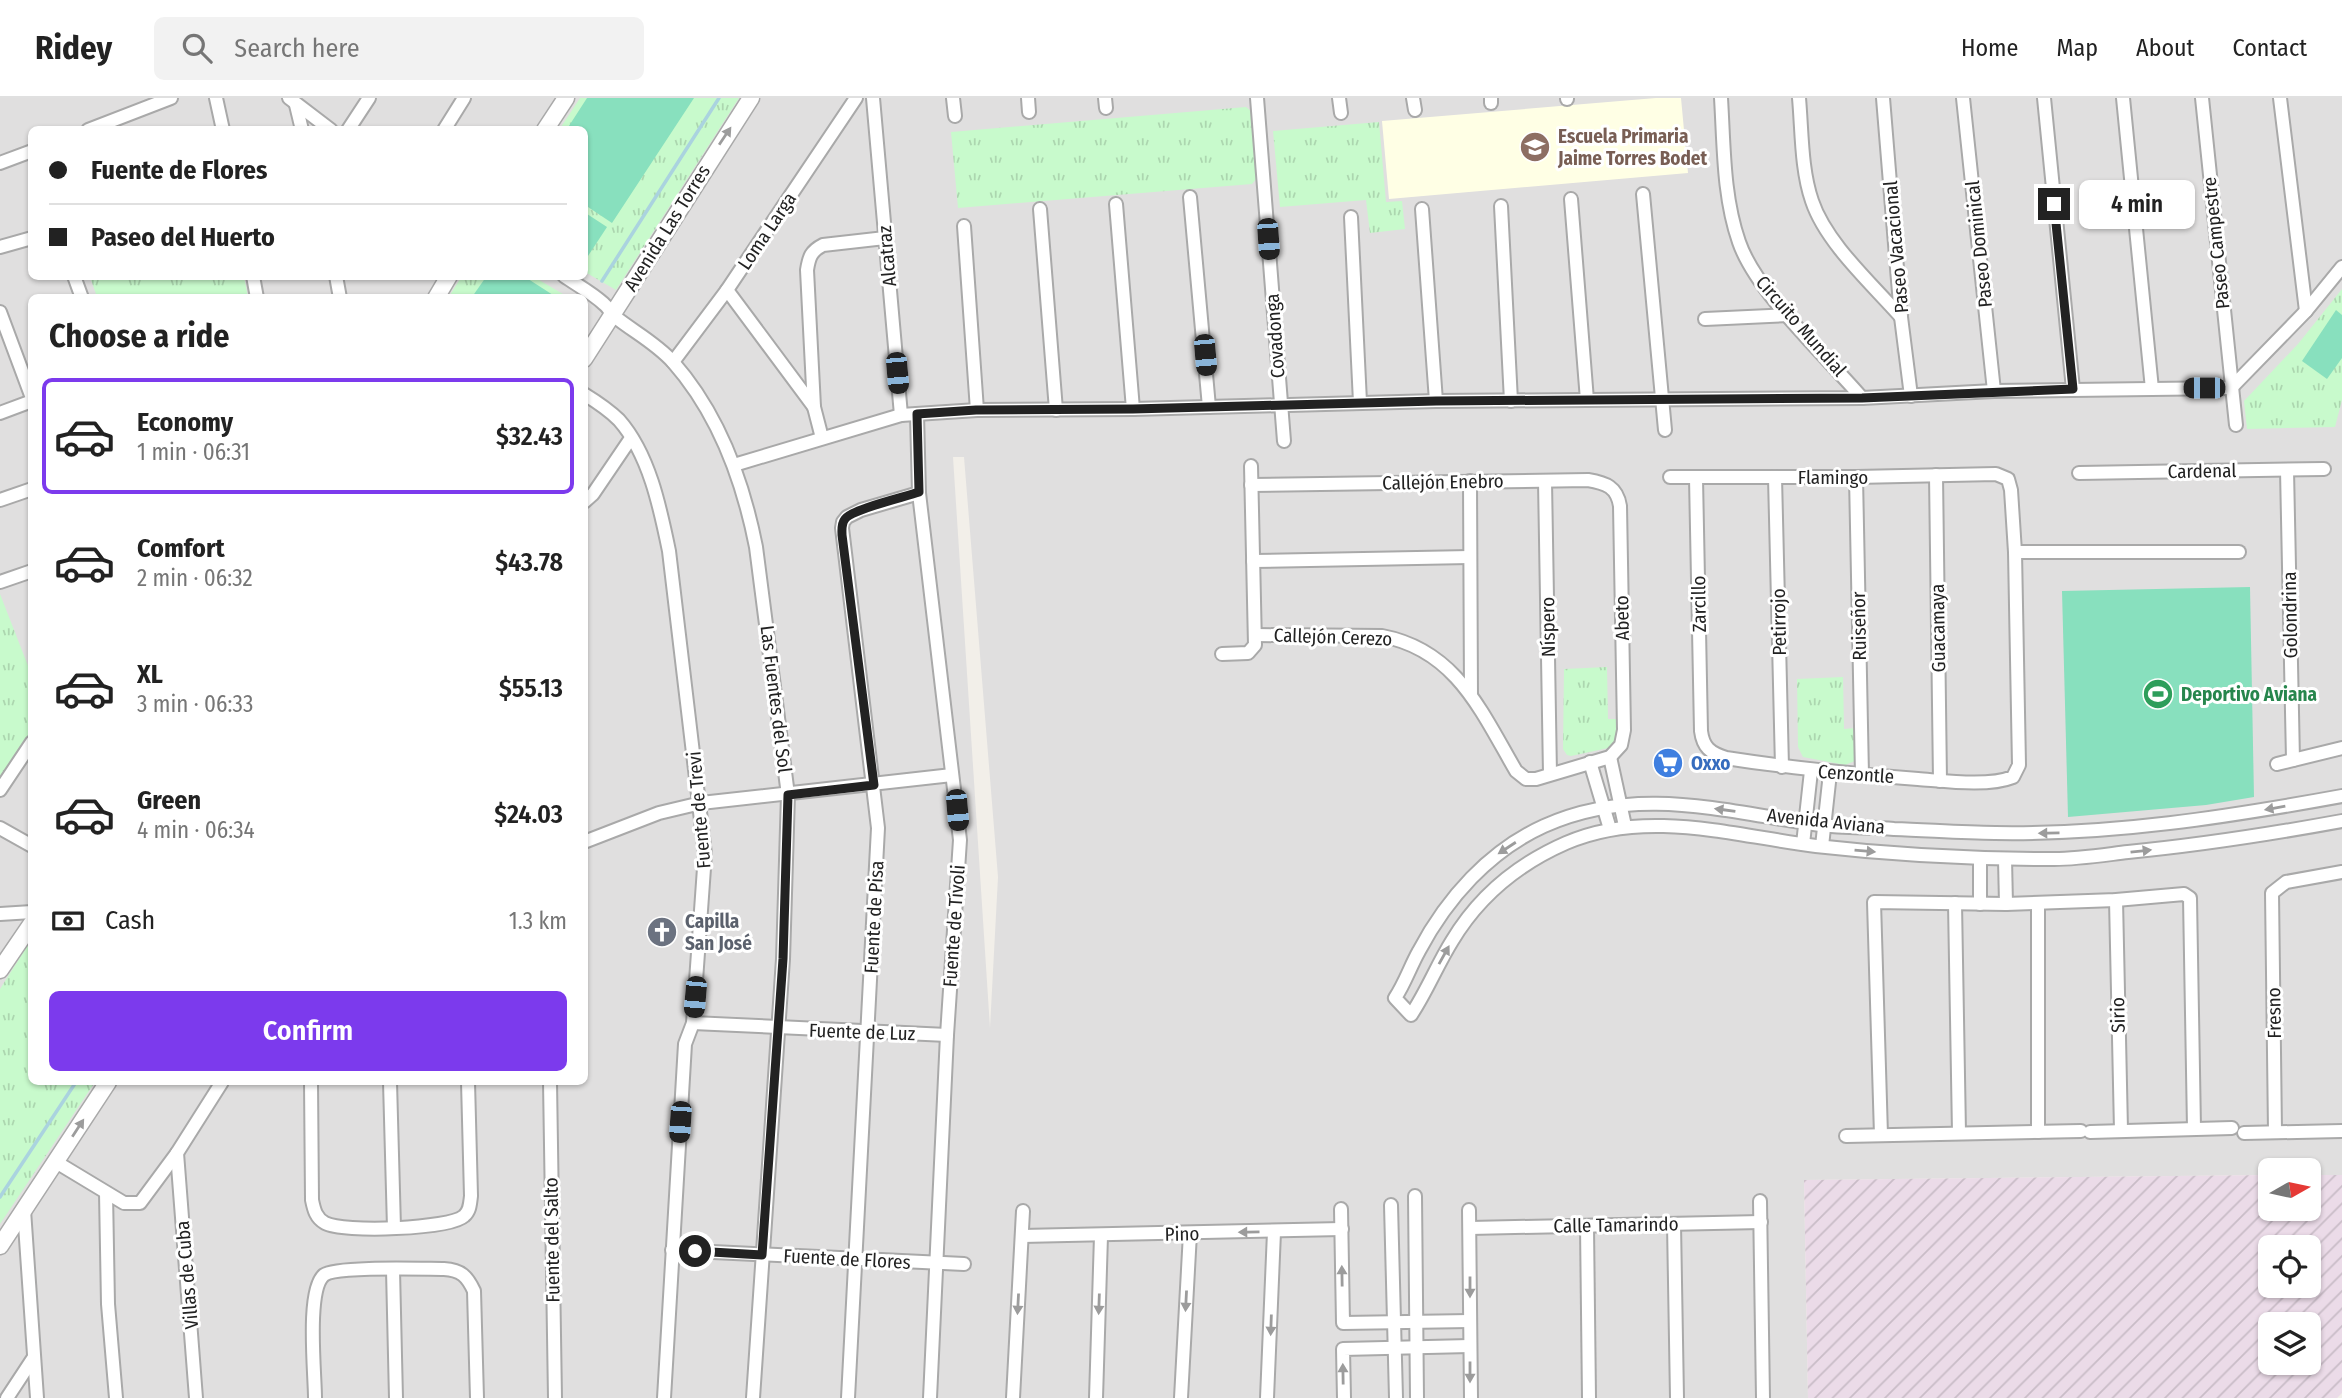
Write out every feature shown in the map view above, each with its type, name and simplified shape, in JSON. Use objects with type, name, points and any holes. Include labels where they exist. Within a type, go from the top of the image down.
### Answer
[{"type":"street","points":[[98,126],[171,98]]},
{"type":"street","points":[[216,98],[222,126]]},
{"type":"street","points":[[351,126],[369,98]]},
{"type":"street","points":[[446,126],[464,98]]},
{"type":"street","points":[[548,126],[566,98]]},
{"type":"street","name":"Avenida Las Torres","points":[[588,353],[751,98]]},
{"type":"street","name":"Loma Larga","points":[[673,362],[727,290],[856,98]]},
{"type":"street","name":"Alcatraz","points":[[873,98],[901,415]]},
{"type":"street","points":[[953,98],[955,116]]},
{"type":"street","points":[[1028,98],[1029,112]]},
{"type":"street","name":"Covadonga","points":[[1257,98],[1284,441]]},
{"type":"street","points":[[1339,98],[1341,113]]},
{"type":"street","name":"Circuito Mundial","points":[[1721,98],[1728,195],[1739,244],[1756,274],[1788,315],[1862,398]]},
{"type":"street","points":[[1799,98],[1807,181],[1817,214],[1841,250],[1902,317]]},
{"type":"street","name":"Paseo Vacacional","points":[[1883,98],[1911,396]]},
{"type":"street","name":"Paseo Dominical","points":[[1964,98],[1994,391]]},
{"type":"street","points":[[2044,98],[2073,389]]},
{"type":"street","points":[[2123,98],[2152,389]]},
{"type":"street","name":"Paseo Campestre","points":[[2202,98],[2236,425]]},
{"type":"street","points":[[2280,98],[2306,311]]},
{"type":"street","points":[[293,102],[301,126]]},
{"type":"street","points":[[293,102],[326,126]]},
{"type":"street","points":[[0,163],[28,152]]},
{"type":"street","points":[[1643,194],[1665,429]]},
{"type":"street","points":[[1190,197],[1209,407]]},
{"type":"street","points":[[1571,199],[1587,400]]},
{"type":"street","points":[[1116,204],[1133,409]]},
{"type":"street","points":[[1501,206],[1511,401]]},
{"type":"street","points":[[1040,209],[1056,410]]},
{"type":"street","points":[[1422,209],[1436,401]]},
{"type":"street","points":[[1351,217],[1360,402]]},
{"type":"street","points":[[964,226],[976,410]]},
{"type":"street","points":[[822,438],[814,407],[807,281],[809,257],[815,249],[823,245],[885,238]]},
{"type":"street","points":[[0,247],[28,239]]},
{"type":"street","points":[[734,465],[901,415],[976,410],[1280,406],[1360,402],[1862,398],[1994,391],[2231,388],[2306,311],[2342,267]]},
{"type":"street","name":"Las Fuentes del Sol","points":[[570,280],[604,303],[613,314],[651,341],[673,362],[698,396],[734,465],[750,516],[756,547],[788,795],[784,932],[753,1398]]},
{"type":"street","points":[[727,290],[814,407]]},
{"type":"street","points":[[0,312],[2,327],[28,390]]},
{"type":"street","points":[[1705,319],[1788,315]]},
{"type":"street","name":"Fuente de Trevi","points":[[588,397],[612,413],[631,438],[653,489],[669,551],[705,854],[693,1023],[685,1044],[664,1398]]},
{"type":"street","points":[[0,413],[28,402]]},
{"type":"street","name":"Fuente de Tívoli","points":[[917,414],[919,492],[960,840],[947,1035],[930,1398]]},
{"type":"street","points":[[588,498],[631,438]]},
{"type":"street","points":[[1222,654],[1250,652],[1255,645],[1251,466]]},
{"type":"street","name":"Cardenal","points":[[2079,473],[2324,469]]},
{"type":"street","name":"Golondrina","points":[[2287,470],[2293,760]]},
{"type":"street","name":"Flamingo","points":[[1670,477],[1996,474],[2003,476],[2010,483],[2015,552]]},
{"type":"street","name":"Guacamaya","points":[[1937,475],[1940,781]]},
{"type":"street","name":"Petirrojo","points":[[1776,477],[1782,767]]},
{"type":"street","name":"Ruiseñor","points":[[1856,477],[1862,775]]},
{"type":"street","name":"Zarcillo","points":[[1696,478],[1701,731]]},
{"type":"street","points":[[1469,481],[1472,695]]},
{"type":"street","name":"Callejón Enebro","points":[[1251,485],[1469,481],[1600,482],[1611,487],[1618,495],[1620,506]]},
{"type":"street","name":"Níspero","points":[[1545,481],[1550,774]]},
{"type":"street","points":[[0,500],[28,490]]},
{"type":"street","name":"Fuente de Pisa","points":[[848,1398],[878,828],[842,535],[843,522],[846,517],[861,510],[919,492]]},
{"type":"street","name":"Abeto","points":[[1610,757],[1622,745],[1624,730],[1620,506]]},
{"type":"street","points":[[2015,552],[2239,552]]},
{"type":"street","name":"Cenzontle","points":[[1701,731],[1705,746],[1717,756],[1782,767],[1940,781],[2007,780],[2014,777],[2019,765],[2015,552]]},
{"type":"street","points":[[1253,561],[1470,557]]},
{"type":"street","points":[[0,582],[28,572]]},
{"type":"street","name":"Callejón Cerezo","points":[[1255,635],[1382,636],[1401,640],[1432,655],[1472,695],[1521,776],[1531,779],[1550,774]]},
{"type":"street","points":[[0,790],[28,748]]},
{"type":"street","points":[[2277,764],[2342,748]]},
{"type":"street","points":[[1550,774],[1610,757],[1625,826]]},
{"type":"street","points":[[1590,762],[1610,829]]},
{"type":"street","points":[[1803,844],[1811,771]]},
{"type":"street","points":[[1822,846],[1830,773]]},
{"type":"street","points":[[588,837],[659,813],[701,803],[952,775]]},
{"type":"street","name":"Avenida Aviana","points":[[2342,796],[2196,822],[2053,833],[1824,825],[1675,803],[1641,803],[1604,808],[1543,826],[1490,860],[1440,916],[1395,998],[1411,1015],[1452,940],[1473,909],[1485,895],[1518,870],[1568,842],[1625,826],[1685,828],[1822,846],[1980,858],[2058,859],[2201,845],[2342,821]]},
{"type":"street","points":[[0,828],[28,844]]},
{"type":"street","points":[[1993,833],[2000,858],[2006,904]]},
{"type":"street","points":[[1980,858],[1980,904]]},
{"type":"street","name":"Fresno","points":[[2275,1132],[2272,893],[2286,882],[2342,872]]},
{"type":"street","points":[[1881,1135],[1874,902],[2006,904],[2116,900],[2184,894],[2190,898],[2194,1128]]},
{"type":"street","name":"Sirio","points":[[2116,900],[2121,1130]]},
{"type":"street","points":[[2038,903],[2038,1132]]},
{"type":"street","points":[[1955,904],[1959,1133]]},
{"type":"street","points":[[0,914],[28,912]]},
{"type":"street","points":[[0,970],[28,929]]},
{"type":"street","name":"Fuente de Luz","points":[[693,1023],[947,1035]]},
{"type":"street","points":[[0,1246],[106,1085]]},
{"type":"street","points":[[56,1162],[124,1203],[140,1203],[177,1153],[220,1085]]},
{"type":"street","points":[[311,1085],[312,1188],[315,1213],[322,1222],[343,1229],[394,1228],[448,1222],[466,1215],[471,1196],[468,1085]]},
{"type":"street","points":[[390,1085],[394,1228]]},
{"type":"street","name":"Fuente del Salto","points":[[550,1085],[555,1398]]},
{"type":"street","points":[[1846,1136],[2194,1128],[2275,1132],[2342,1131]]},
{"type":"street","name":"Villas de Cuba","points":[[177,1153],[196,1398]]},
{"type":"street","points":[[106,1193],[106,1263],[116,1398]]},
{"type":"street","points":[[1415,1196],[1417,1398]]},
{"type":"street","points":[[1760,1201],[1763,1398]]},
{"type":"street","points":[[1391,1205],[1396,1398]]},
{"type":"street","points":[[1341,1209],[1343,1323],[1470,1321]]},
{"type":"street","points":[[24,1210],[37,1398]]},
{"type":"street","points":[[1469,1210],[1471,1398]]},
{"type":"street","points":[[1013,1398],[1023,1211]]},
{"type":"street","name":"Calle Tamarindo","points":[[1470,1228],[1761,1223]]},
{"type":"street","points":[[1674,1224],[1677,1398]]},
{"type":"street","points":[[1587,1226],[1589,1398]]},
{"type":"street","name":"Pino","points":[[1021,1236],[1342,1229]]},
{"type":"street","points":[[1268,1398],[1274,1232]]},
{"type":"street","points":[[1181,1398],[1190,1233]]},
{"type":"street","points":[[1096,1398],[1101,1236]]},
{"type":"street","name":"Fuente de Flores","points":[[672,1250],[964,1264]]},
{"type":"street","points":[[393,1270],[396,1398]]},
{"type":"street","points":[[315,1398],[313,1304],[318,1282],[332,1272],[393,1270],[457,1270],[467,1278],[474,1291],[477,1398]]},
{"type":"street","points":[[1344,1398],[1343,1349],[1470,1346]]},
{"type":"street","points":[[7,1398],[34,1357]]},
{"type":"shaded area","points":[[0,98],[873,98],[909,437],[876,98],[2342,98],[2342,1175],[2321,1175],[2321,1158],[2258,1158],[2258,1175],[1804,1180],[1808,1398],[0,1398]],"holes":[[[953,457],[964,457],[998,877],[990,1028]]]},
{"type":"shaded area","name":"Escuela Primaria Jaime Torres Bodet","points":[[1681,98],[1688,173],[1389,199],[1382,121]]},
{"type":"shaded area","points":[[2258,1175],[2258,1222],[2320,1222],[2321,1175],[2342,1175],[2342,1393],[2337,1398],[1808,1398],[1804,1180]]},
{"type":"green space","points":[[580,98],[739,98],[616,290],[588,274],[588,126],[562,126]]},
{"type":"green space","points":[[587,98],[694,98],[612,223],[588,207],[588,126],[569,126]]},
{"type":"green space","points":[[1246,107],[1251,111],[1257,178],[1252,184],[958,208],[951,132]]},
{"type":"green space","points":[[1379,122],[1386,202],[1402,201],[1405,229],[1370,233],[1366,200],[1280,207],[1273,131]]},
{"type":"green space","points":[[588,215],[607,227],[588,256]]},
{"type":"green space","points":[[91,280],[245,280],[247,294],[96,294]]},
{"type":"green space","points":[[459,280],[539,280],[563,294],[451,294]]},
{"type":"green space","points":[[484,280],[530,280],[551,294],[474,294]]},
{"type":"green space","points":[[2342,289],[2342,400],[2335,427],[2247,429],[2244,401],[2298,344]]},
{"type":"green space","points":[[2336,310],[2342,315],[2342,358],[2327,379],[2302,361]]},
{"type":"green space","name":"Deportivo Aviana","points":[[2250,587],[2254,797],[2206,805],[2068,817],[2062,591]]},
{"type":"green space","points":[[0,594],[28,666],[28,738],[0,781]]},
{"type":"green space","points":[[1607,667],[1608,719],[1618,719],[1618,739],[1613,747],[1567,755],[1563,749],[1564,669]]},
{"type":"green space","points":[[1843,677],[1844,729],[1855,728],[1855,761],[1845,765],[1803,757],[1798,747],[1797,679]]},
{"type":"green space","points":[[28,945],[28,1085],[93,1085],[0,1224],[0,989]]},
{"type":"waterway","points":[[602,281],[719,98]]},
{"type":"waterway","points":[[0,1197],[74,1085]]},
{"type":"place","name":"Escuela Primaria Jaime Torres Bodet","points":[[1535,147]]},
{"type":"place","name":"Deportivo Aviana","points":[[2158,694]]},
{"type":"place","name":"Oxxo","points":[[1668,763]]},
{"type":"place","name":"Capilla San José","points":[[662,932]]},
{"type":"route","points":[[695,1251],[762,1255],[783,959],[788,795],[874,785],[842,535],[843,522],[846,517],[861,510],[919,492],[917,414],[976,410],[1280,406],[1360,402],[1862,398],[2073,389],[2054,204]]}]
